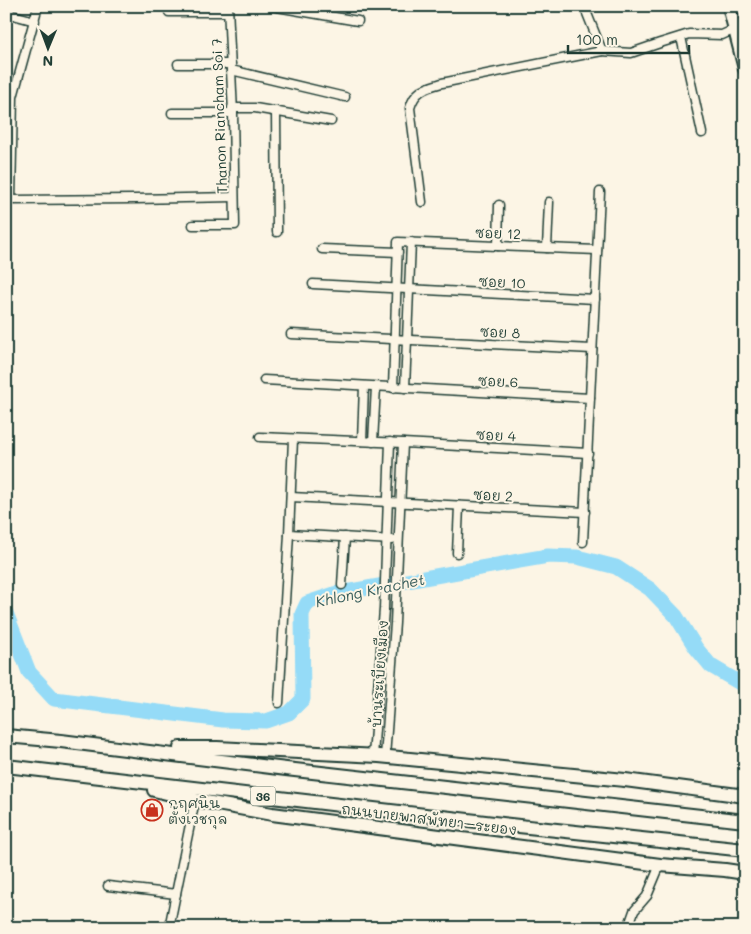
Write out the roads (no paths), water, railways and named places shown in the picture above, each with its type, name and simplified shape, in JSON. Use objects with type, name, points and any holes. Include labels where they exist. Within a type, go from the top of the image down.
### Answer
[{"type":"main road","points":[[729,6],[739,36],[745,69]]},
{"type":"main road","name":"36","points":[[6,736],[745,821]]},
{"type":"main road","name":"36","points":[[130,749],[217,748],[379,757],[625,780],[741,797]]},
{"type":"main road","name":"ถนนบายพาสพัทยา–ระยอง","points":[[6,766],[529,827],[745,850]]},
{"type":"main road","name":"ถนนบายพาสพัทยา–ระยอง","points":[[113,778],[195,800],[272,814],[660,865],[745,873]]},
{"type":"main road","points":[[724,870],[745,865]]},
{"type":"street","points":[[38,6],[13,97],[11,200],[234,197]]},
{"type":"street","points":[[271,6],[317,10],[358,20]]},
{"type":"street","points":[[584,6],[602,51]]},
{"type":"street","points":[[169,12],[228,9]]},
{"type":"street","name":"Thanon Riancham Soi 7","points":[[193,225],[235,225],[228,9]]},
{"type":"street","points":[[6,13],[35,21]]},
{"type":"street","points":[[422,202],[410,108],[413,98],[424,88],[602,51],[631,53],[689,34],[739,36]]},
{"type":"street","points":[[681,37],[702,133]]},
{"type":"street","points":[[178,64],[231,67],[345,97]]},
{"type":"street","points":[[172,113],[232,111],[255,108],[331,122]]},
{"type":"street","points":[[276,111],[277,232]]},
{"type":"street","points":[[584,542],[600,192]]},
{"type":"street","points":[[547,248],[548,202]]},
{"type":"street","points":[[498,246],[500,205]]},
{"type":"street","name":"ซอย 12","points":[[398,252],[398,242],[597,250]]},
{"type":"street","points":[[405,388],[411,242]]},
{"type":"street","points":[[322,249],[398,252],[393,388]]},
{"type":"street","name":"ซอย 10","points":[[313,284],[595,299]]},
{"type":"street","name":"ซอย 8","points":[[291,334],[592,349]]},
{"type":"street","name":"ซอย 6","points":[[264,380],[590,398]]},
{"type":"street","points":[[362,441],[364,386]]},
{"type":"street","points":[[373,442],[376,387]]},
{"type":"street","name":"ซอย 4","points":[[260,437],[588,453]]},
{"type":"street","points":[[279,703],[293,438]]},
{"type":"street","name":"บ้านระเบียงเมือง","points":[[379,757],[390,442]]},
{"type":"street","name":"บ้านระเบียงเมือง","points":[[379,757],[395,623],[403,443]]},
{"type":"street","name":"ซอย 2","points":[[291,497],[585,512]]},
{"type":"street","points":[[457,553],[459,506]]},
{"type":"street","points":[[289,534],[399,540]]},
{"type":"street","points":[[342,585],[345,537]]},
{"type":"street","points":[[386,587],[397,587]]},
{"type":"street","points":[[384,622],[395,623]]},
{"type":"street","points":[[169,928],[195,800]]},
{"type":"street","points":[[628,928],[634,911],[647,896],[660,865]]},
{"type":"street","points":[[108,886],[176,894]]},
{"type":"waterway","name":"Khlong Krachet","points":[[6,613],[29,672],[54,699],[223,720],[266,721],[289,713],[303,699],[302,614],[307,603],[334,594],[548,556],[577,557],[616,567],[650,589],[676,616],[696,648],[711,666],[745,686]]},
{"type":"place","name":"กฤศนิน ตั้งเวชกุล","points":[[152,810]]}]
